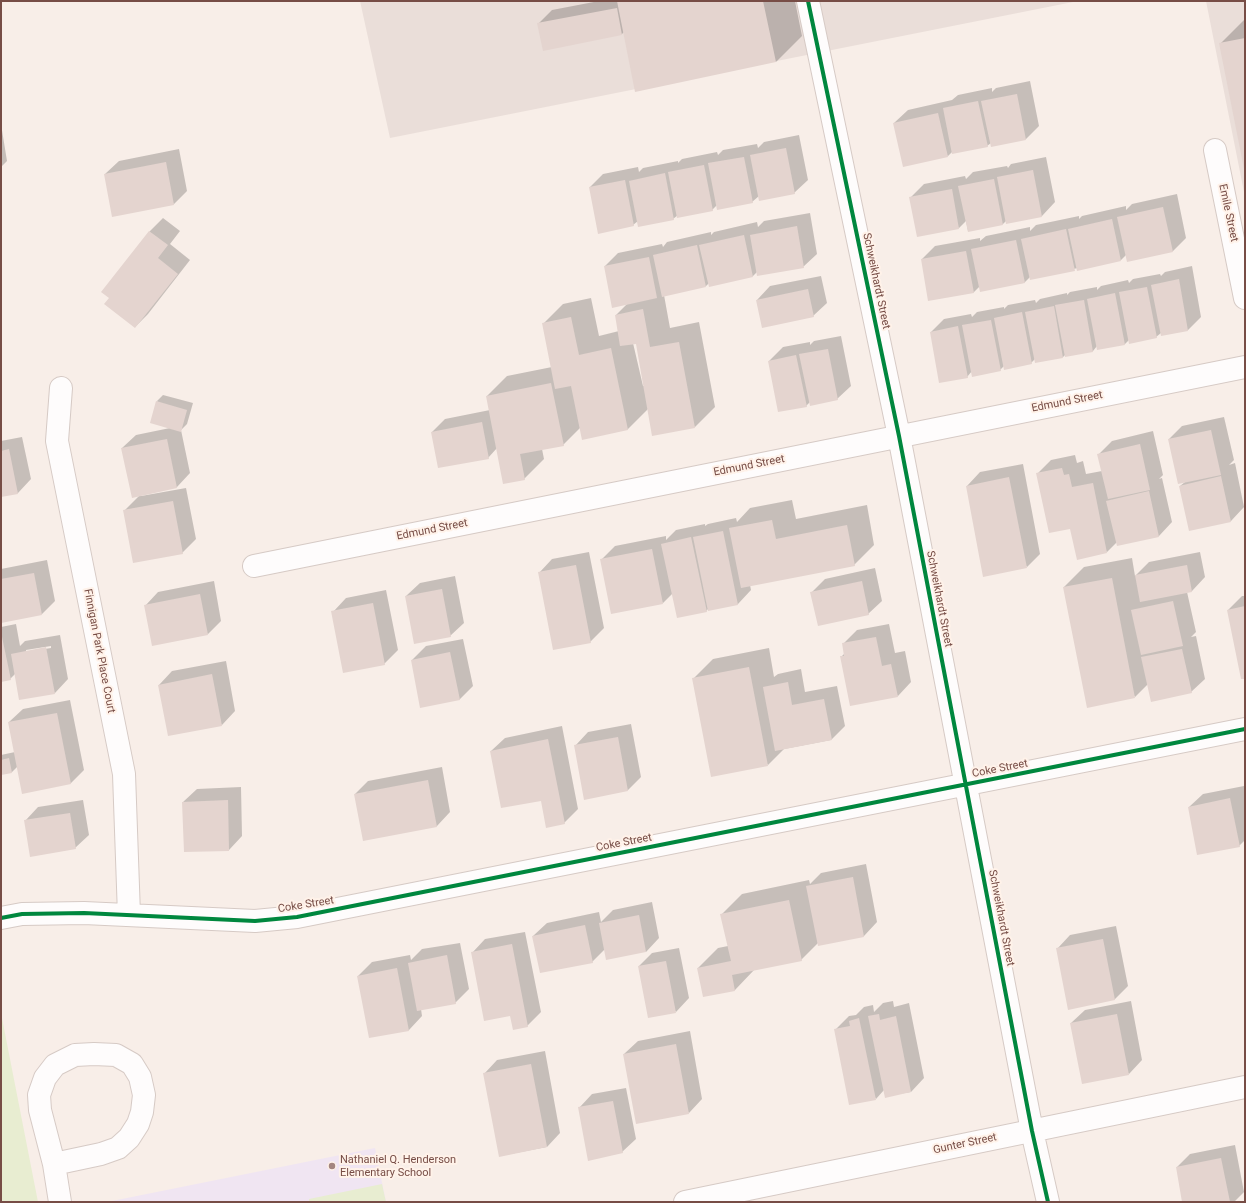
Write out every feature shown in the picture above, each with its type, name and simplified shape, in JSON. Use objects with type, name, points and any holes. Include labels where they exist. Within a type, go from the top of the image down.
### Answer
[{"type":"street","name":"Schweikhardt Street","points":[[808,1],[899,436],[1032,1131],[1048,1202]]},
{"type":"street","name":"Emile Street","points":[[1215,150],[1245,298]]},
{"type":"street","name":"Edmund Street","points":[[254,566],[1245,367]]},
{"type":"street","name":"Finnigan Park Place Court","points":[[61,388],[57,441],[124,774],[129,916]]},
{"type":"street","name":"Coke Street","points":[[1,918],[22,914],[84,913],[255,921],[298,917],[1245,729]]},
{"type":"street","points":[[54,1164],[101,1154],[118,1148],[129,1138],[138,1124],[142,1112],[144,1095],[140,1076],[132,1064],[116,1055],[75,1055],[55,1065],[48,1074],[39,1095],[40,1110],[54,1164],[60,1202]]},
{"type":"street","name":"Gunter Street","points":[[685,1202],[1245,1087]]},
{"type":"shaded area","points":[[360,1],[1078,1],[390,138]]},
{"type":"shaded area","points":[[1206,1],[1245,1],[1245,197]]},
{"type":"shaded area","name":"Nathaniel Q. Henderson Elementary School","points":[[375,1148],[386,1202],[107,1202]]},
{"type":"green space","points":[[1,1013],[38,1202],[1,1202]]},
{"type":"green space","points":[[382,1184],[386,1202],[309,1202],[309,1199]]},
{"type":"building","points":[[617,1],[763,1],[776,62],[635,92]]},
{"type":"building","points":[[617,8],[622,35],[543,51],[537,23]]},
{"type":"building","points":[[1245,38],[1245,169],[1244,169],[1219,43]]},
{"type":"building","points":[[1017,94],[1026,140],[991,147],[981,101]]},
{"type":"building","points":[[978,101],[988,147],[952,154],[943,108]]},
{"type":"building","points":[[938,113],[948,157],[903,167],[893,123]]},
{"type":"building","points":[[786,148],[795,194],[759,201],[750,155]]},
{"type":"building","points":[[744,157],[753,203],[717,210],[708,163]]},
{"type":"building","points":[[166,162],[174,205],[112,217],[104,174]]},
{"type":"building","points":[[704,165],[713,211],[677,218],[668,172]]},
{"type":"building","points":[[1033,170],[1042,217],[1006,224],[997,177]]},
{"type":"building","points":[[665,173],[674,220],[638,227],[629,181]]},
{"type":"building","points":[[994,179],[1003,225],[968,232],[958,186]]},
{"type":"building","points":[[625,180],[634,226],[598,234],[589,187]]},
{"type":"building","points":[[952,189],[959,229],[917,237],[909,197]]},
{"type":"building","points":[[1163,207],[1173,252],[1127,262],[1117,217]]},
{"type":"building","points":[[1112,219],[1121,261],[1077,271],[1068,229]]},
{"type":"building","points":[[797,226],[804,268],[757,276],[750,235]]},
{"type":"building","points":[[1066,229],[1075,271],[1030,280],[1021,239]]},
{"type":"building","points":[[149,231],[168,245],[158,258],[178,274],[135,328],[104,304],[109,298],[101,292]]},
{"type":"building","points":[[744,235],[753,277],[709,287],[699,245]]},
{"type":"building","points":[[1016,240],[1025,283],[980,292],[971,249]]},
{"type":"building","points":[[697,245],[706,287],[662,297],[653,255]]},
{"type":"building","points":[[966,251],[974,293],[928,301],[921,259]]},
{"type":"building","points":[[649,257],[657,298],[612,308],[604,266]]},
{"type":"building","points":[[1179,279],[1188,331],[1161,336],[1151,285]]},
{"type":"building","points":[[1147,287],[1157,338],[1129,344],[1119,292]]},
{"type":"building","points":[[808,289],[814,317],[762,328],[756,300]]},
{"type":"building","points":[[1115,293],[1125,345],[1097,350],[1087,299]]},
{"type":"building","points":[[1084,300],[1093,352],[1065,357],[1055,305]]},
{"type":"building","points":[[1054,306],[1063,358],[1035,363],[1025,312]]},
{"type":"building","points":[[643,309],[650,347],[679,342],[695,428],[652,436],[636,344],[620,346],[615,315]]},
{"type":"building","points":[[1022,312],[1032,364],[1004,370],[994,318]]},
{"type":"building","points":[[571,317],[579,355],[611,348],[628,430],[582,440],[571,386],[555,389],[542,323]]},
{"type":"building","points":[[991,320],[1001,371],[972,377],[962,325]]},
{"type":"building","points":[[958,326],[968,378],[939,383],[930,332]]},
{"type":"building","points":[[828,349],[838,400],[810,406],[799,354]]},
{"type":"building","points":[[796,355],[807,407],[778,412],[768,361]]},
{"type":"building","points":[[551,383],[564,446],[520,454],[525,480],[503,484],[486,396]]},
{"type":"building","points":[[156,401],[187,410],[181,432],[150,423]]},
{"type":"building","points":[[482,422],[489,459],[438,468],[431,432]]},
{"type":"building","points":[[1211,430],[1221,475],[1178,484],[1168,439]]},
{"type":"building","points":[[167,439],[177,488],[132,498],[121,448]]},
{"type":"building","points":[[1140,444],[1150,490],[1108,499],[1097,454]]},
{"type":"building","points":[[9,449],[18,494],[1,497],[1,451]]},
{"type":"building","points":[[1062,468],[1064,475],[1069,474],[1072,487],[1093,483],[1107,553],[1077,560],[1070,529],[1049,533],[1036,473]]},
{"type":"building","points":[[1221,476],[1231,522],[1189,531],[1179,486]]},
{"type":"building","points":[[1009,477],[1027,568],[983,577],[966,486]]},
{"type":"building","points":[[1149,491],[1159,537],[1117,546],[1106,501]]},
{"type":"building","points":[[173,501],[183,554],[133,563],[123,510]]},
{"type":"building","points":[[772,520],[776,539],[847,525],[855,566],[741,588],[729,528]]},
{"type":"building","points":[[723,531],[738,605],[708,611],[693,537]]},
{"type":"building","points":[[691,537],[707,612],[677,618],[661,544]]},
{"type":"building","points":[[652,549],[663,604],[611,614],[600,559]]},
{"type":"building","points":[[576,565],[591,643],[553,650],[538,572]]},
{"type":"building","points":[[1187,565],[1192,592],[1140,602],[1135,575]]},
{"type":"building","points":[[34,573],[42,615],[1,623],[1,579]]},
{"type":"building","points":[[1112,578],[1135,698],[1087,708],[1063,587]]},
{"type":"building","points":[[862,581],[869,615],[818,626],[810,592]]},
{"type":"building","points":[[442,589],[451,637],[414,644],[405,596]]},
{"type":"building","points":[[200,594],[208,635],[152,646],[144,605]]},
{"type":"building","points":[[1173,601],[1183,646],[1141,655],[1131,610]]},
{"type":"building","points":[[373,603],[385,665],[343,673],[331,611]]},
{"type":"building","points":[[1245,606],[1245,679],[1241,679],[1227,610]]},
{"type":"building","points":[[1,637],[11,680],[1,682]]},
{"type":"building","points":[[876,637],[882,666],[891,664],[898,697],[850,706],[840,656],[844,656],[842,643]]},
{"type":"building","points":[[46,647],[55,694],[19,700],[11,654]]},
{"type":"building","points":[[1182,649],[1192,693],[1151,702],[1141,657]]},
{"type":"building","points":[[450,652],[460,700],[420,708],[411,660]]},
{"type":"building","points":[[749,667],[768,766],[711,777],[692,678]]},
{"type":"building","points":[[212,674],[222,726],[168,736],[158,685]]},
{"type":"building","points":[[788,682],[792,705],[824,699],[832,740],[775,751],[763,687]]},
{"type":"building","points":[[57,713],[71,784],[22,794],[8,722]]},
{"type":"building","points":[[618,737],[628,791],[584,800],[574,745]]},
{"type":"building","points":[[548,739],[565,824],[546,828],[541,801],[501,808],[490,751]]},
{"type":"building","points":[[9,758],[12,773],[1,775],[1,760]]},
{"type":"building","points":[[428,780],[437,827],[363,841],[354,794]]},
{"type":"building","points":[[1230,798],[1240,847],[1197,855],[1188,807]]},
{"type":"building","points":[[228,800],[229,851],[184,852],[182,802]]},
{"type":"building","points":[[70,813],[76,849],[30,857],[24,820]]},
{"type":"building","points":[[853,877],[864,937],[818,946],[806,886]]},
{"type":"building","points":[[789,900],[802,961],[732,975],[735,991],[703,997],[697,968],[731,961],[720,914]]},
{"type":"building","points":[[639,915],[646,952],[606,960],[599,923]]},
{"type":"building","points":[[585,925],[593,963],[540,973],[532,936]]},
{"type":"building","points":[[1103,939],[1115,1000],[1068,1010],[1056,948]]},
{"type":"building","points":[[512,944],[528,1027],[513,1030],[510,1016],[484,1021],[471,952]]},
{"type":"building","points":[[447,955],[456,1004],[417,1011],[408,963]]},
{"type":"building","points":[[666,961],[676,1013],[648,1018],[638,966]]},
{"type":"building","points":[[397,968],[409,1031],[369,1038],[357,976]]},
{"type":"building","points":[[879,1014],[880,1020],[896,1016],[911,1092],[885,1098],[868,1016]]},
{"type":"building","points":[[1117,1014],[1129,1075],[1082,1084],[1070,1023]]},
{"type":"building","points":[[859,1018],[876,1100],[849,1105],[834,1029],[850,1026],[849,1021]]},
{"type":"building","points":[[676,1044],[689,1114],[636,1124],[623,1054]]},
{"type":"building","points":[[531,1064],[547,1147],[499,1157],[483,1073]]},
{"type":"building","points":[[613,1101],[623,1153],[588,1161],[578,1107]]},
{"type":"building","points":[[1221,1158],[1230,1202],[1182,1202],[1176,1167]]},
{"type":"cycle path","points":[[808,1],[899,436],[1032,1131],[1048,1202]]},
{"type":"cycle path","points":[[1,918],[22,914],[84,913],[255,921],[297,917],[1245,729]]},
{"type":"place","name":"Nathaniel Q. Henderson Elementary School","points":[[332,1166]]}]
